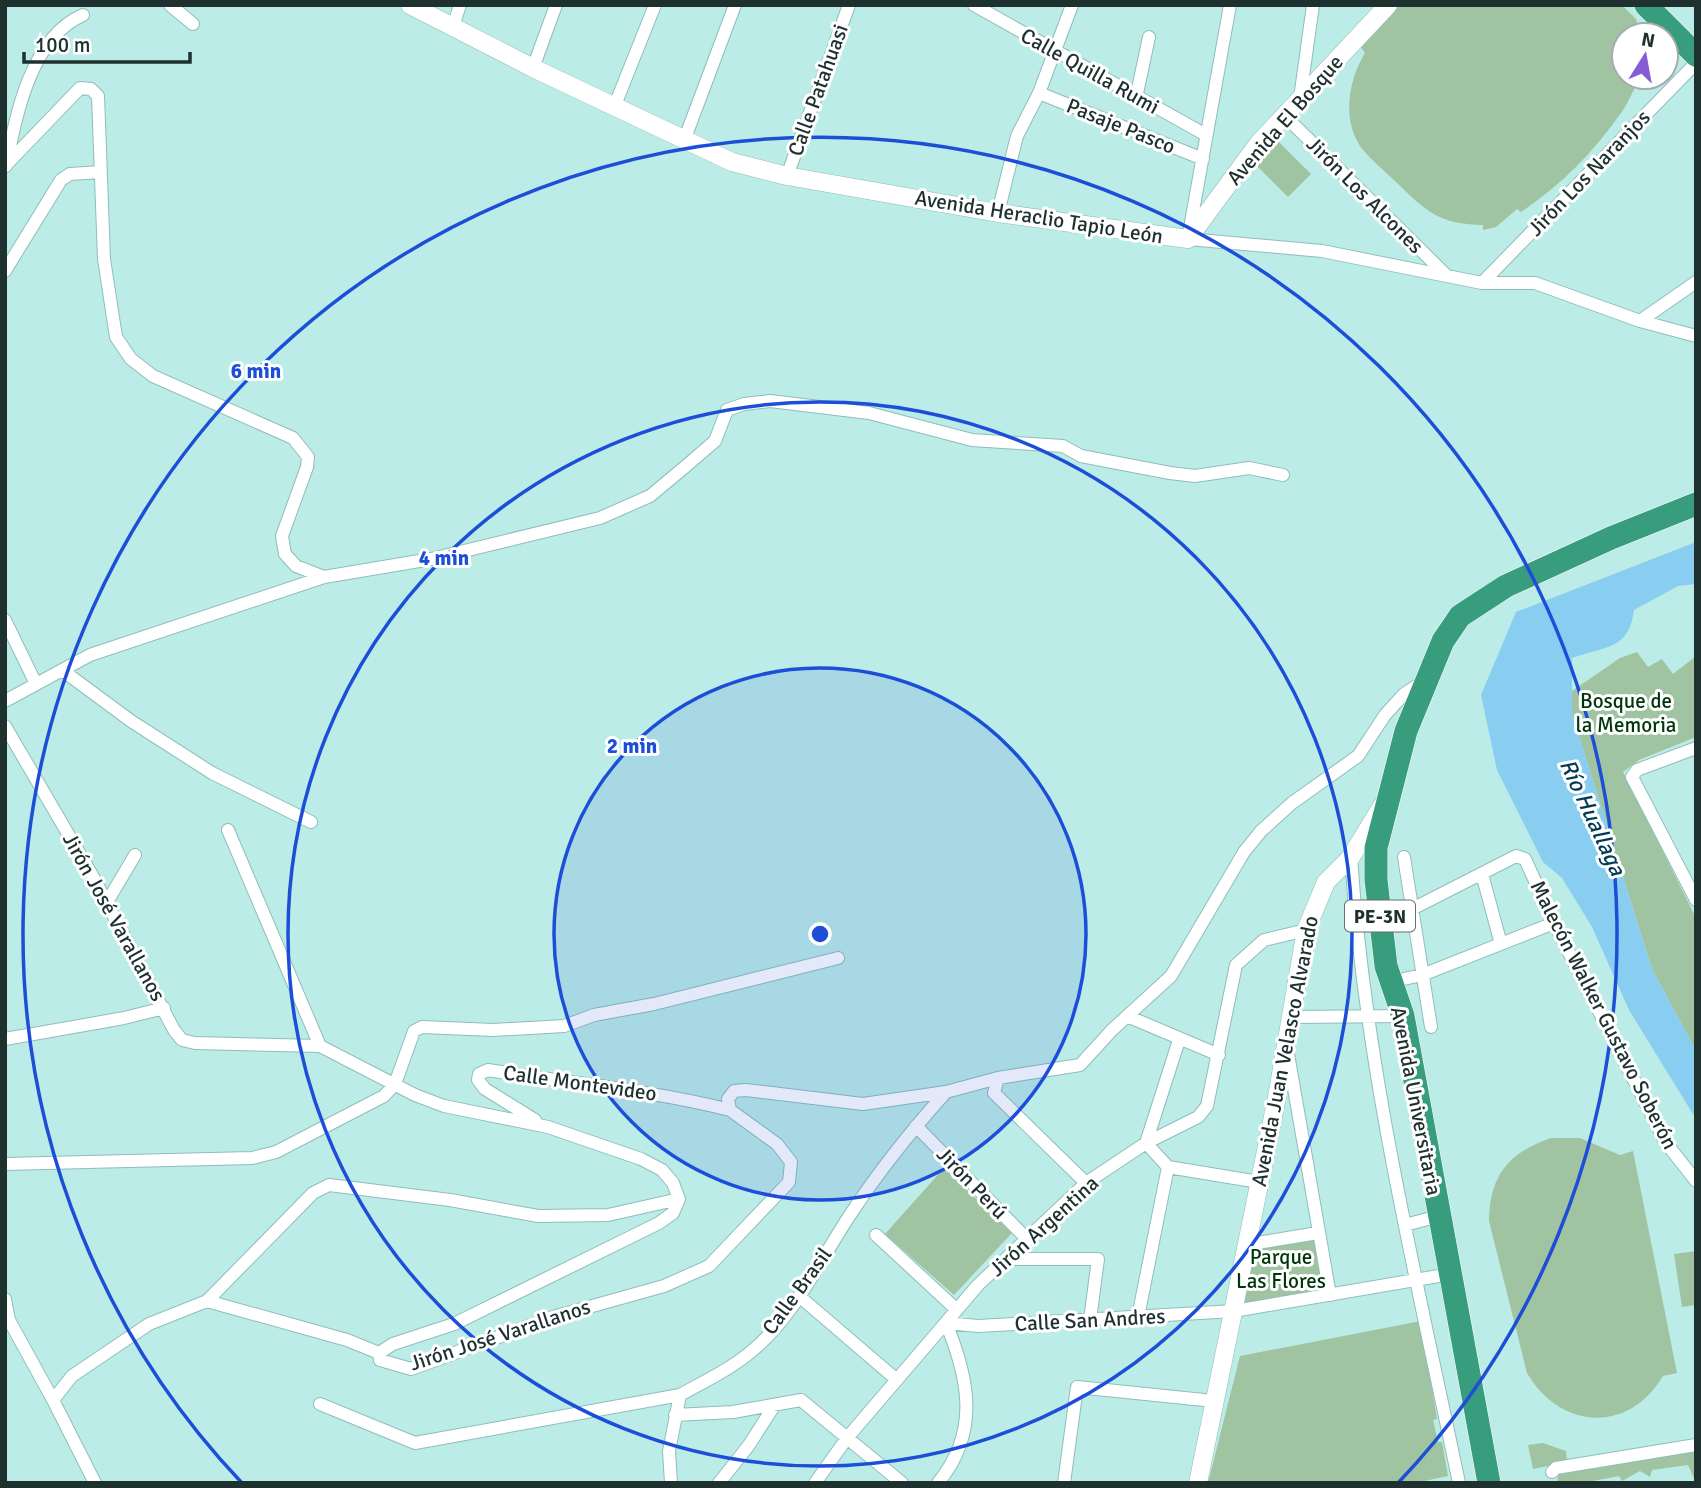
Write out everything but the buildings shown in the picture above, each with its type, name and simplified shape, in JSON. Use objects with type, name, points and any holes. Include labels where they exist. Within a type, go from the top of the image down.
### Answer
[{"type":"highway","points":[[1646,5],[1696,55]]},
{"type":"highway","name":"Avenida Universitaria","points":[[1489,1483],[1403,1016],[1390,982],[1376,880],[1376,848],[1406,731],[1443,642],[1460,617],[1506,586],[1611,538],[1696,504]]},
{"type":"street","points":[[170,5],[193,24]]},
{"type":"street","name":"Avenida Heraclio Tapio León","points":[[410,5],[533,68],[732,162],[787,176],[998,213],[1188,239],[1322,251],[1482,283],[1535,283],[1640,321],[1696,336]]},
{"type":"street","points":[[453,27],[460,5]]},
{"type":"street","points":[[533,68],[556,5]]},
{"type":"street","points":[[615,105],[655,5]]},
{"type":"street","points":[[685,138],[735,5]]},
{"type":"street","name":"Calle Patahuasi","points":[[787,176],[849,5]]},
{"type":"street","name":"Calle Quilla Rumi","points":[[974,5],[1136,99],[1206,135]]},
{"type":"street","points":[[998,213],[1017,136],[1039,93],[1072,5]]},
{"type":"street","points":[[1188,239],[1230,5]]},
{"type":"street","points":[[1300,98],[1313,5]]},
{"type":"street","name":"Avenida El Bosque","points":[[1188,239],[1258,144],[1388,5]]},
{"type":"street","points":[[5,166],[23,92],[52,37],[65,22],[83,15]]},
{"type":"street","points":[[1136,99],[1149,37]]},
{"type":"street","name":"Jirón Los Naranjos","points":[[1482,283],[1696,63]]},
{"type":"street","points":[[5,166],[80,88],[98,96],[101,109],[103,260],[116,337],[131,359],[153,376],[293,438],[302,447],[309,457],[307,467],[282,537],[285,554],[296,566],[324,577]]},
{"type":"street","name":"Pasaje Pasco","points":[[1039,93],[1203,159]]},
{"type":"street","name":"Jirón Los Alcones","points":[[1284,114],[1447,275]]},
{"type":"street","points":[[5,271],[61,180],[70,174],[101,172]]},
{"type":"street","points":[[1640,321],[1696,282]]},
{"type":"street","points":[[5,701],[90,655],[324,577],[431,559],[600,518],[650,496],[715,441],[727,410],[744,404],[770,401],[869,413],[972,440],[1063,446],[1081,456],[1170,473],[1195,476],[1249,468],[1283,475]]},
{"type":"street","points":[[5,620],[36,684]]},
{"type":"street","points":[[62,670],[131,721],[212,773],[311,822]]},
{"type":"street","points":[[730,1110],[728,1099],[734,1091],[746,1090],[863,1104],[946,1092],[998,1078],[1080,1065],[1127,1016],[1171,976],[1244,852],[1261,831],[1292,803],[1359,756],[1385,715],[1404,694],[1425,681]]},
{"type":"street","name":"Jirón José Varallanos","points":[[5,726],[107,902],[174,1030],[182,1040],[195,1043],[320,1046],[444,1106],[548,1127],[641,1159],[662,1170],[673,1183],[679,1199],[673,1213],[659,1223],[454,1324],[393,1344],[379,1353],[380,1360],[411,1369],[553,1317],[664,1286],[709,1266],[789,1182],[791,1163],[778,1144],[730,1110]]},
{"type":"street","points":[[1696,748],[1633,773],[1634,783],[1696,900]]},
{"type":"street","name":"Avenida Juan Velasco Alvarado","points":[[1186,1483],[1204,1400],[1230,1311],[1259,1182],[1306,930],[1326,882],[1351,857],[1388,796]]},
{"type":"street","points":[[228,830],[320,1046]]},
{"type":"street","points":[[107,902],[135,855]]},
{"type":"street","name":"Malecón Walker Gustavo Soberón","points":[[1482,874],[1511,859],[1520,856],[1525,859],[1554,923],[1666,1143],[1696,1181]]},
{"type":"street","name":"Avenida Universitaria","points":[[1351,857],[1367,1016],[1405,1225],[1459,1483]]},
{"type":"street","points":[[1404,857],[1432,1027]]},
{"type":"street","points":[[1412,909],[1482,874],[1501,944]]},
{"type":"street","points":[[1390,982],[1422,975],[1554,923]]},
{"type":"street","name":"Jirón Argentina","points":[[815,1483],[847,1438],[957,1310],[1086,1183],[1146,1143],[1199,1117],[1207,1106],[1234,970],[1239,961],[1264,940],[1306,930]]},
{"type":"street","points":[[5,1164],[252,1158],[276,1152],[359,1112],[384,1096],[395,1084],[414,1031],[422,1027],[493,1030],[564,1026],[594,1015],[666,1001],[838,958]]},
{"type":"street","points":[[5,1039],[164,1008]]},
{"type":"street","points":[[1127,1016],[1219,1055]]},
{"type":"street","points":[[1291,1017],[1403,1016]]},
{"type":"street","points":[[1179,1040],[1146,1143],[1168,1167],[1259,1182]]},
{"type":"street","points":[[1287,1043],[1330,1295]]},
{"type":"street","name":"Calle Montevideo","points":[[548,1127],[485,1089],[478,1080],[479,1074],[488,1070],[597,1088],[677,1097],[730,1110]]},
{"type":"street","points":[[998,1078],[995,1093],[1086,1183]]},
{"type":"street","name":"Calle Brasil","points":[[680,1395],[727,1369],[755,1349],[799,1296],[850,1214],[916,1126],[946,1092]]},
{"type":"street","name":"Jirón Perú","points":[[916,1126],[1028,1240]]},
{"type":"street","points":[[1138,1317],[1168,1167]]},
{"type":"street","points":[[53,1400],[72,1376],[149,1324],[207,1301],[313,1193],[330,1185],[450,1200],[538,1216],[608,1215],[679,1199]]},
{"type":"street","points":[[1405,1225],[1439,1216]]},
{"type":"street","points":[[1245,1245],[1318,1233]]},
{"type":"street","points":[[876,1234],[957,1310]]},
{"type":"street","points":[[1007,1259],[1098,1259],[1090,1320]]},
{"type":"street","name":"Calle San Andres","points":[[946,1323],[978,1326],[1230,1311],[1450,1274]]},
{"type":"street","points":[[799,1296],[897,1380]]},
{"type":"street","points":[[5,1299],[9,1320],[95,1483]]},
{"type":"street","points":[[207,1301],[347,1340],[379,1353]]},
{"type":"street","name":"Avenida Juan Velasco Alvarado","points":[[1198,1483],[1230,1311]]},
{"type":"street","points":[[938,1483],[949,1469],[966,1427],[968,1402],[962,1362],[946,1323]]},
{"type":"street","points":[[1064,1483],[1077,1387],[1204,1400]]},
{"type":"street","points":[[320,1404],[415,1443],[680,1395],[669,1451],[671,1483]]},
{"type":"street","points":[[675,1415],[774,1406],[800,1400],[902,1483]]},
{"type":"street","points":[[719,1483],[750,1445],[774,1406]]},
{"type":"street","points":[[1552,1472],[1556,1468],[1696,1445]]},
{"type":"green space","points":[[1394,5],[1622,5],[1637,21],[1610,21],[1610,91],[1633,91],[1624,108],[1599,142],[1563,179],[1521,212],[1517,209],[1496,227],[1483,230],[1483,225],[1444,219],[1425,208],[1363,150],[1356,139],[1349,114],[1354,76],[1365,53],[1358,43]]},
{"type":"green space","points":[[1279,142],[1311,174],[1288,197],[1256,165]]},
{"type":"green space","name":"Bosque de la Memoria","points":[[1637,652],[1648,667],[1662,659],[1673,674],[1696,656],[1696,737],[1639,760],[1623,772],[1696,918],[1696,1051],[1652,969],[1572,714],[1572,691],[1620,658]]},
{"type":"green space","points":[[1551,1138],[1580,1138],[1620,1155],[1633,1151],[1677,1373],[1663,1376],[1649,1395],[1632,1408],[1614,1416],[1595,1418],[1557,1406],[1541,1392],[1527,1373],[1489,1221],[1493,1191],[1504,1168],[1523,1151]]},
{"type":"green space","points":[[944,1168],[1012,1233],[954,1295],[885,1234]]},
{"type":"green space","name":"Parque Las Flores","points":[[1314,1235],[1327,1289],[1233,1307],[1249,1248]]},
{"type":"green space","points":[[1696,1251],[1696,1305],[1682,1307],[1674,1254]]},
{"type":"green space","points":[[1421,1321],[1437,1419],[1433,1420],[1438,1442],[1442,1442],[1448,1476],[1415,1483],[1208,1483],[1240,1356]]},
{"type":"green space","points":[[1543,1443],[1566,1451],[1567,1462],[1533,1469],[1528,1445]]},
{"type":"green space","points":[[1696,1448],[1696,1483],[1688,1465],[1652,1470],[1650,1477],[1640,1471],[1622,1481],[1619,1476],[1582,1483],[1557,1483],[1559,1471]]},
{"type":"water","name":"Río Huallaga","points":[[1696,542],[1696,584],[1678,586],[1634,610],[1627,633],[1621,640],[1572,658],[1572,714],[1652,969],[1696,1051],[1696,1119],[1629,1010],[1592,927],[1562,878],[1543,862],[1497,770],[1481,695],[1516,612]]}]
